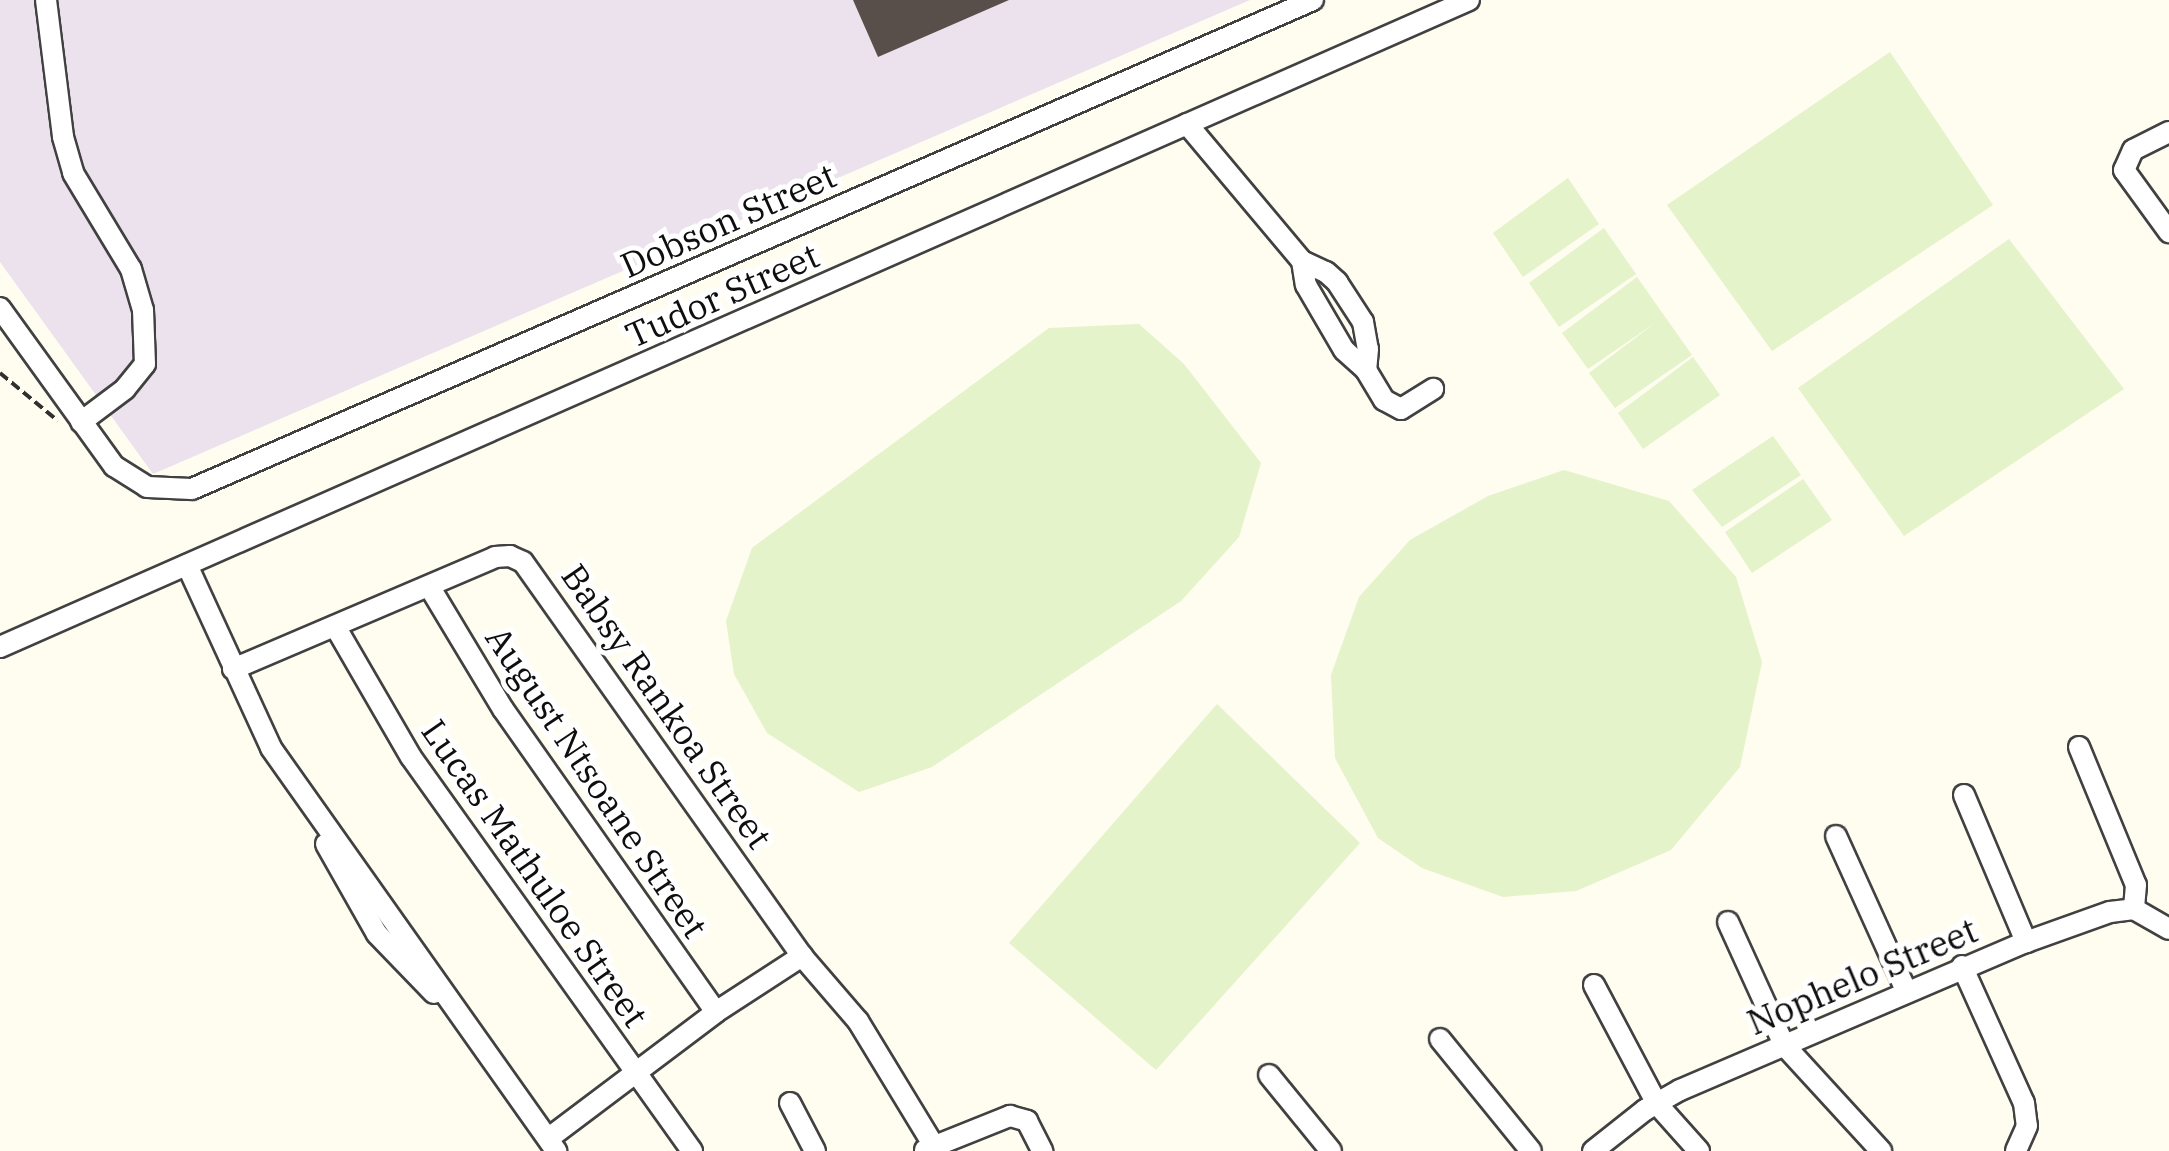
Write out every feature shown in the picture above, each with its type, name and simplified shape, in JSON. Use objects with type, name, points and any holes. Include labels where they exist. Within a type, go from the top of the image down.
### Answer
[{"type":"street","points":[[0,308],[81,422],[125,389],[144,364],[142,310],[131,270],[73,174],[63,137],[46,0]]},
{"type":"street","name":"Dobson Street","points":[[81,422],[114,466],[147,487],[167,490],[216,482],[1313,0]]},
{"type":"street","name":"Tudor Street","points":[[0,647],[1469,0]]},
{"type":"street","points":[[1187,124],[1302,261],[1337,282],[1362,322],[1368,349],[1366,370]]},
{"type":"street","points":[[2169,132],[2133,150],[2124,170],[2169,232]]},
{"type":"street","points":[[1302,261],[1306,285],[1344,350],[1366,370],[1384,400],[1401,409],[1433,389]]},
{"type":"street","name":"Babsy Rankoa Street","points":[[233,669],[495,558],[510,556],[523,562],[802,956],[874,1044],[928,1148]]},
{"type":"street","points":[[187,565],[271,748],[296,784],[377,934],[465,1021],[552,1144],[716,1012],[802,956]]},
{"type":"street","name":"August Ntsoane Street","points":[[429,586],[503,709],[716,1012]]},
{"type":"street","name":"Lucas Mathuloe Street","points":[[335,626],[411,757],[692,1151]]},
{"type":"street","points":[[2079,748],[2136,885],[2134,909],[2169,929]]},
{"type":"street","points":[[1964,796],[2026,942]]},
{"type":"street","points":[[1836,836],[1906,990]]},
{"type":"street","name":"Nophelo Street","points":[[1593,1151],[1656,1104],[1906,990],[2110,912],[2134,909]]},
{"type":"street","points":[[1728,922],[1784,1045],[1881,1151]]},
{"type":"street","points":[[1962,966],[2024,1103],[2027,1126],[2016,1151]]},
{"type":"street","points":[[1594,985],[1656,1104],[1699,1151]]},
{"type":"street","points":[[1440,1040],[1531,1151]]},
{"type":"street","points":[[1268,1076],[1331,1151]]},
{"type":"street","points":[[790,1104],[816,1151]]},
{"type":"street","points":[[928,1148],[1010,1116],[1027,1121],[1042,1151]]},
{"type":"shaded area","points":[[0,0],[1250,0],[153,474],[0,262]]},
{"type":"green space","points":[[1890,52],[1993,205],[1772,351],[1667,205]]},
{"type":"green space","points":[[1568,178],[1599,224],[1523,277],[1493,233]]},
{"type":"green space","points":[[1604,228],[1636,274],[1559,327],[1529,283]]},
{"type":"green space","points":[[2009,239],[2124,389],[1904,536],[1798,388]]},
{"type":"green space","points":[[1637,277],[1692,355],[1615,408],[1589,373],[1655,323],[1588,369],[1562,333]]},
{"type":"green space","points":[[1139,324],[1184,364],[1261,463],[1239,537],[1181,601],[932,767],[859,792],[767,733],[734,674],[726,621],[752,548],[1049,328]]},
{"type":"green space","points":[[1693,357],[1720,395],[1643,449],[1618,413]]},
{"type":"green space","points":[[1773,436],[1801,475],[1722,527],[1692,490]]},
{"type":"green space","points":[[1564,470],[1669,501],[1736,577],[1762,662],[1740,767],[1671,850],[1576,891],[1503,897],[1422,868],[1378,838],[1335,758],[1331,675],[1359,597],[1410,540],[1488,496]]},
{"type":"green space","points":[[1803,479],[1832,520],[1752,573],[1725,532]]},
{"type":"green space","points":[[1217,704],[1360,843],[1156,1070],[1009,943]]},
{"type":"building","points":[[853,0],[1009,0],[878,57]]}]
